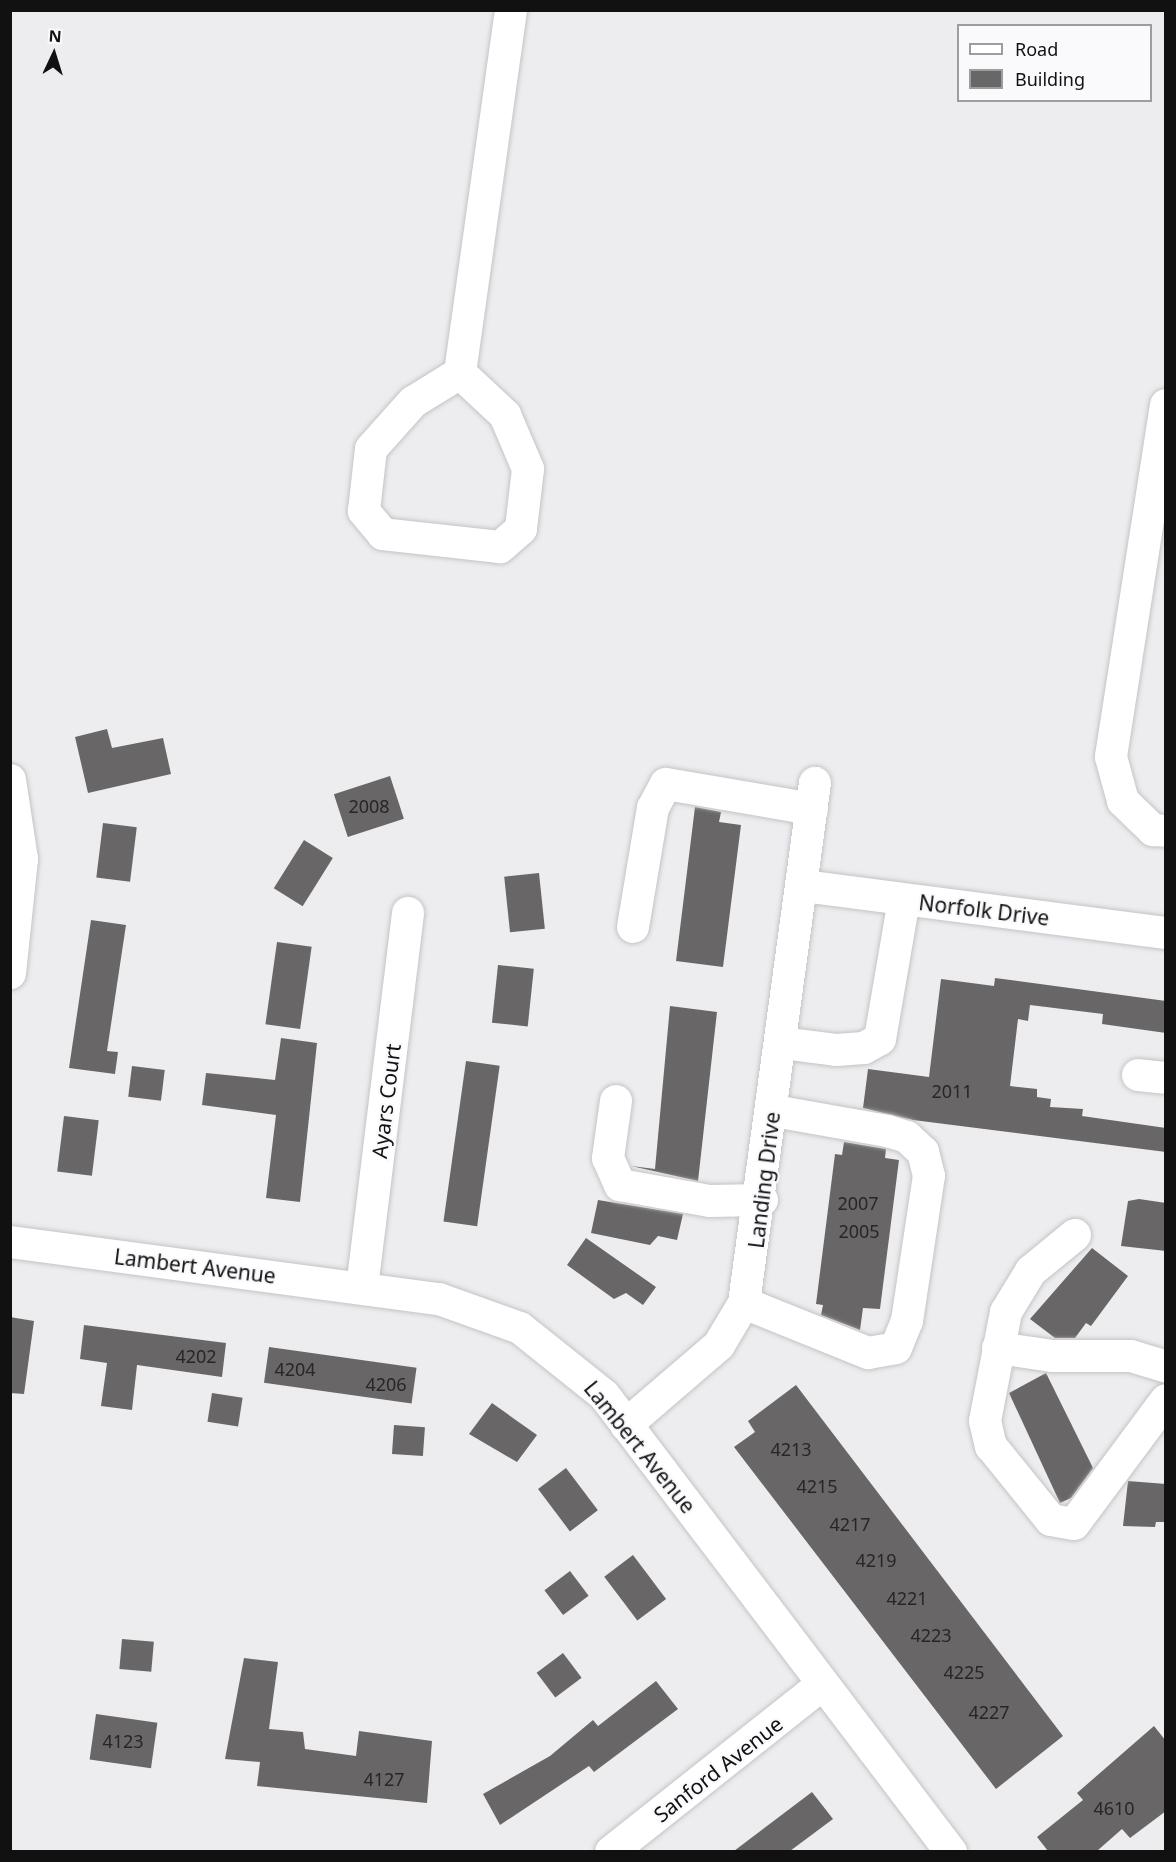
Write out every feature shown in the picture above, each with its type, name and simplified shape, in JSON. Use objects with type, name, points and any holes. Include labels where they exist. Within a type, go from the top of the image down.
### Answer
[{"type":"street","points":[[460,373],[511,10]]},
{"type":"street","points":[[460,373],[505,416],[528,469],[521,529],[500,547],[383,534],[364,511],[371,449],[413,402],[460,373]]},
{"type":"street","points":[[1166,405],[1112,756],[1123,801],[1153,830],[1166,831]]},
{"type":"street","points":[[10,780],[22,859],[10,974]]},
{"type":"street","name":"Landing Drive","points":[[626,1425],[718,1345],[744,1303],[762,1200],[813,796],[666,784],[653,808],[633,927]]},
{"type":"street","name":"Norfolk Drive","points":[[802,886],[1166,933]]},
{"type":"street","points":[[782,1043],[836,1050],[864,1048],[880,1038],[904,900]]},
{"type":"street","name":"Ayars Court","points":[[362,1288],[408,913]]},
{"type":"street","points":[[616,1101],[608,1158],[620,1185],[710,1201],[762,1200]]},
{"type":"street","points":[[744,1303],[868,1353],[896,1348],[907,1321],[929,1176],[923,1152],[907,1137],[887,1131],[773,1111]]},
{"type":"street","points":[[1076,1235],[1031,1271],[1006,1312],[985,1421],[991,1446],[1051,1520],[1062,1525],[1082,1519],[1166,1400]]},
{"type":"street","name":"Lambert Avenue","points":[[10,1242],[362,1288],[463,1304],[520,1328],[604,1395],[951,1851]]},
{"type":"street","points":[[998,1348],[1053,1356],[1131,1356],[1166,1367]]},
{"type":"street","name":"Sanford Avenue","points":[[611,1851],[823,1684]]},
{"type":"building","points":[[107,729],[112,748],[163,738],[171,774],[88,793],[75,737]]},
{"type":"building","points":[[390,776],[404,819],[348,837],[334,794]]},
{"type":"building","points":[[695,807],[721,812],[719,822],[741,825],[723,967],[676,961]]},
{"type":"building","points":[[103,823],[137,827],[130,882],[96,878]]},
{"type":"building","points":[[304,840],[333,858],[303,906],[274,888]]},
{"type":"building","points":[[539,873],[545,929],[510,932],[504,877]]},
{"type":"building","points":[[91,920],[126,925],[107,1051],[118,1052],[115,1074],[69,1068]]},
{"type":"building","points":[[277,942],[312,947],[300,1029],[265,1024]]},
{"type":"building","points":[[498,965],[534,969],[528,1026],[492,1023]]},
{"type":"building","points":[[995,978],[1166,1001],[1166,1033],[1102,1024],[1103,1014],[1030,1005],[1028,1021],[1018,1019],[1010,1086],[1037,1089],[1037,1097],[1051,1099],[1050,1107],[1083,1109],[1082,1116],[1166,1128],[1166,1152],[913,1120],[863,1108],[868,1069],[929,1077],[941,979],[994,986]]},
{"type":"building","points":[[670,1006],[717,1012],[698,1181],[631,1166],[655,1169]]},
{"type":"building","points":[[281,1038],[317,1043],[300,1202],[266,1198],[276,1115],[202,1105],[206,1073],[275,1080]]},
{"type":"building","points":[[466,1061],[500,1066],[477,1226],[443,1221]]},
{"type":"building","points":[[132,1066],[165,1070],[161,1101],[128,1097]]},
{"type":"building","points":[[64,1116],[99,1120],[92,1176],[57,1172]]},
{"type":"building","points":[[844,1142],[886,1149],[885,1158],[899,1160],[880,1309],[863,1308],[860,1330],[821,1315],[823,1305],[816,1304],[835,1154],[842,1155]]},
{"type":"building","points":[[1139,1199],[1166,1203],[1166,1251],[1121,1246],[1128,1201]]},
{"type":"building","points":[[598,1200],[683,1214],[677,1240],[658,1236],[650,1245],[591,1233]]},
{"type":"building","points":[[586,1238],[656,1287],[643,1305],[626,1293],[614,1299],[567,1265]]},
{"type":"building","points":[[1092,1248],[1128,1276],[1091,1326],[1086,1323],[1075,1338],[1055,1338],[1030,1319]]},
{"type":"building","points":[[10,1317],[34,1321],[24,1394],[10,1393]]},
{"type":"building","points":[[84,1325],[226,1343],[222,1377],[137,1365],[132,1410],[101,1406],[107,1363],[80,1359]]},
{"type":"building","points":[[269,1347],[417,1368],[412,1403],[264,1383]]},
{"type":"building","points":[[1046,1373],[1093,1468],[1071,1498],[1060,1503],[1009,1393]]},
{"type":"building","points":[[796,1385],[1063,1736],[996,1789],[734,1447],[755,1432],[748,1421]]},
{"type":"building","points":[[212,1393],[243,1398],[238,1426],[207,1422]]},
{"type":"building","points":[[492,1403],[537,1435],[517,1462],[469,1434]]},
{"type":"building","points":[[394,1425],[425,1427],[423,1456],[392,1454]]},
{"type":"building","points":[[566,1468],[598,1510],[570,1531],[538,1489]]},
{"type":"building","points":[[1128,1481],[1166,1484],[1166,1522],[1156,1522],[1155,1527],[1123,1526]]},
{"type":"building","points":[[633,1555],[666,1599],[637,1621],[604,1577]]},
{"type":"building","points":[[570,1571],[589,1596],[563,1615],[544,1590]]},
{"type":"building","points":[[122,1639],[154,1642],[151,1672],[119,1669]]},
{"type":"building","points":[[563,1653],[582,1678],[555,1698],[537,1673]]},
{"type":"building","points":[[244,1658],[278,1662],[269,1729],[303,1732],[305,1749],[356,1756],[359,1731],[432,1741],[427,1803],[257,1786],[260,1762],[225,1759]]},
{"type":"building","points":[[656,1681],[678,1709],[594,1772],[589,1766],[500,1825],[483,1794],[550,1756],[593,1720],[598,1726]]},
{"type":"building","points":[[96,1714],[157,1723],[151,1768],[90,1760]]},
{"type":"building","points":[[1154,1726],[1166,1741],[1166,1811],[1130,1838],[1122,1829],[1097,1851],[1048,1851],[1037,1837],[1083,1800],[1077,1793]]},
{"type":"building","points":[[812,1792],[833,1819],[790,1851],[734,1851]]}]
